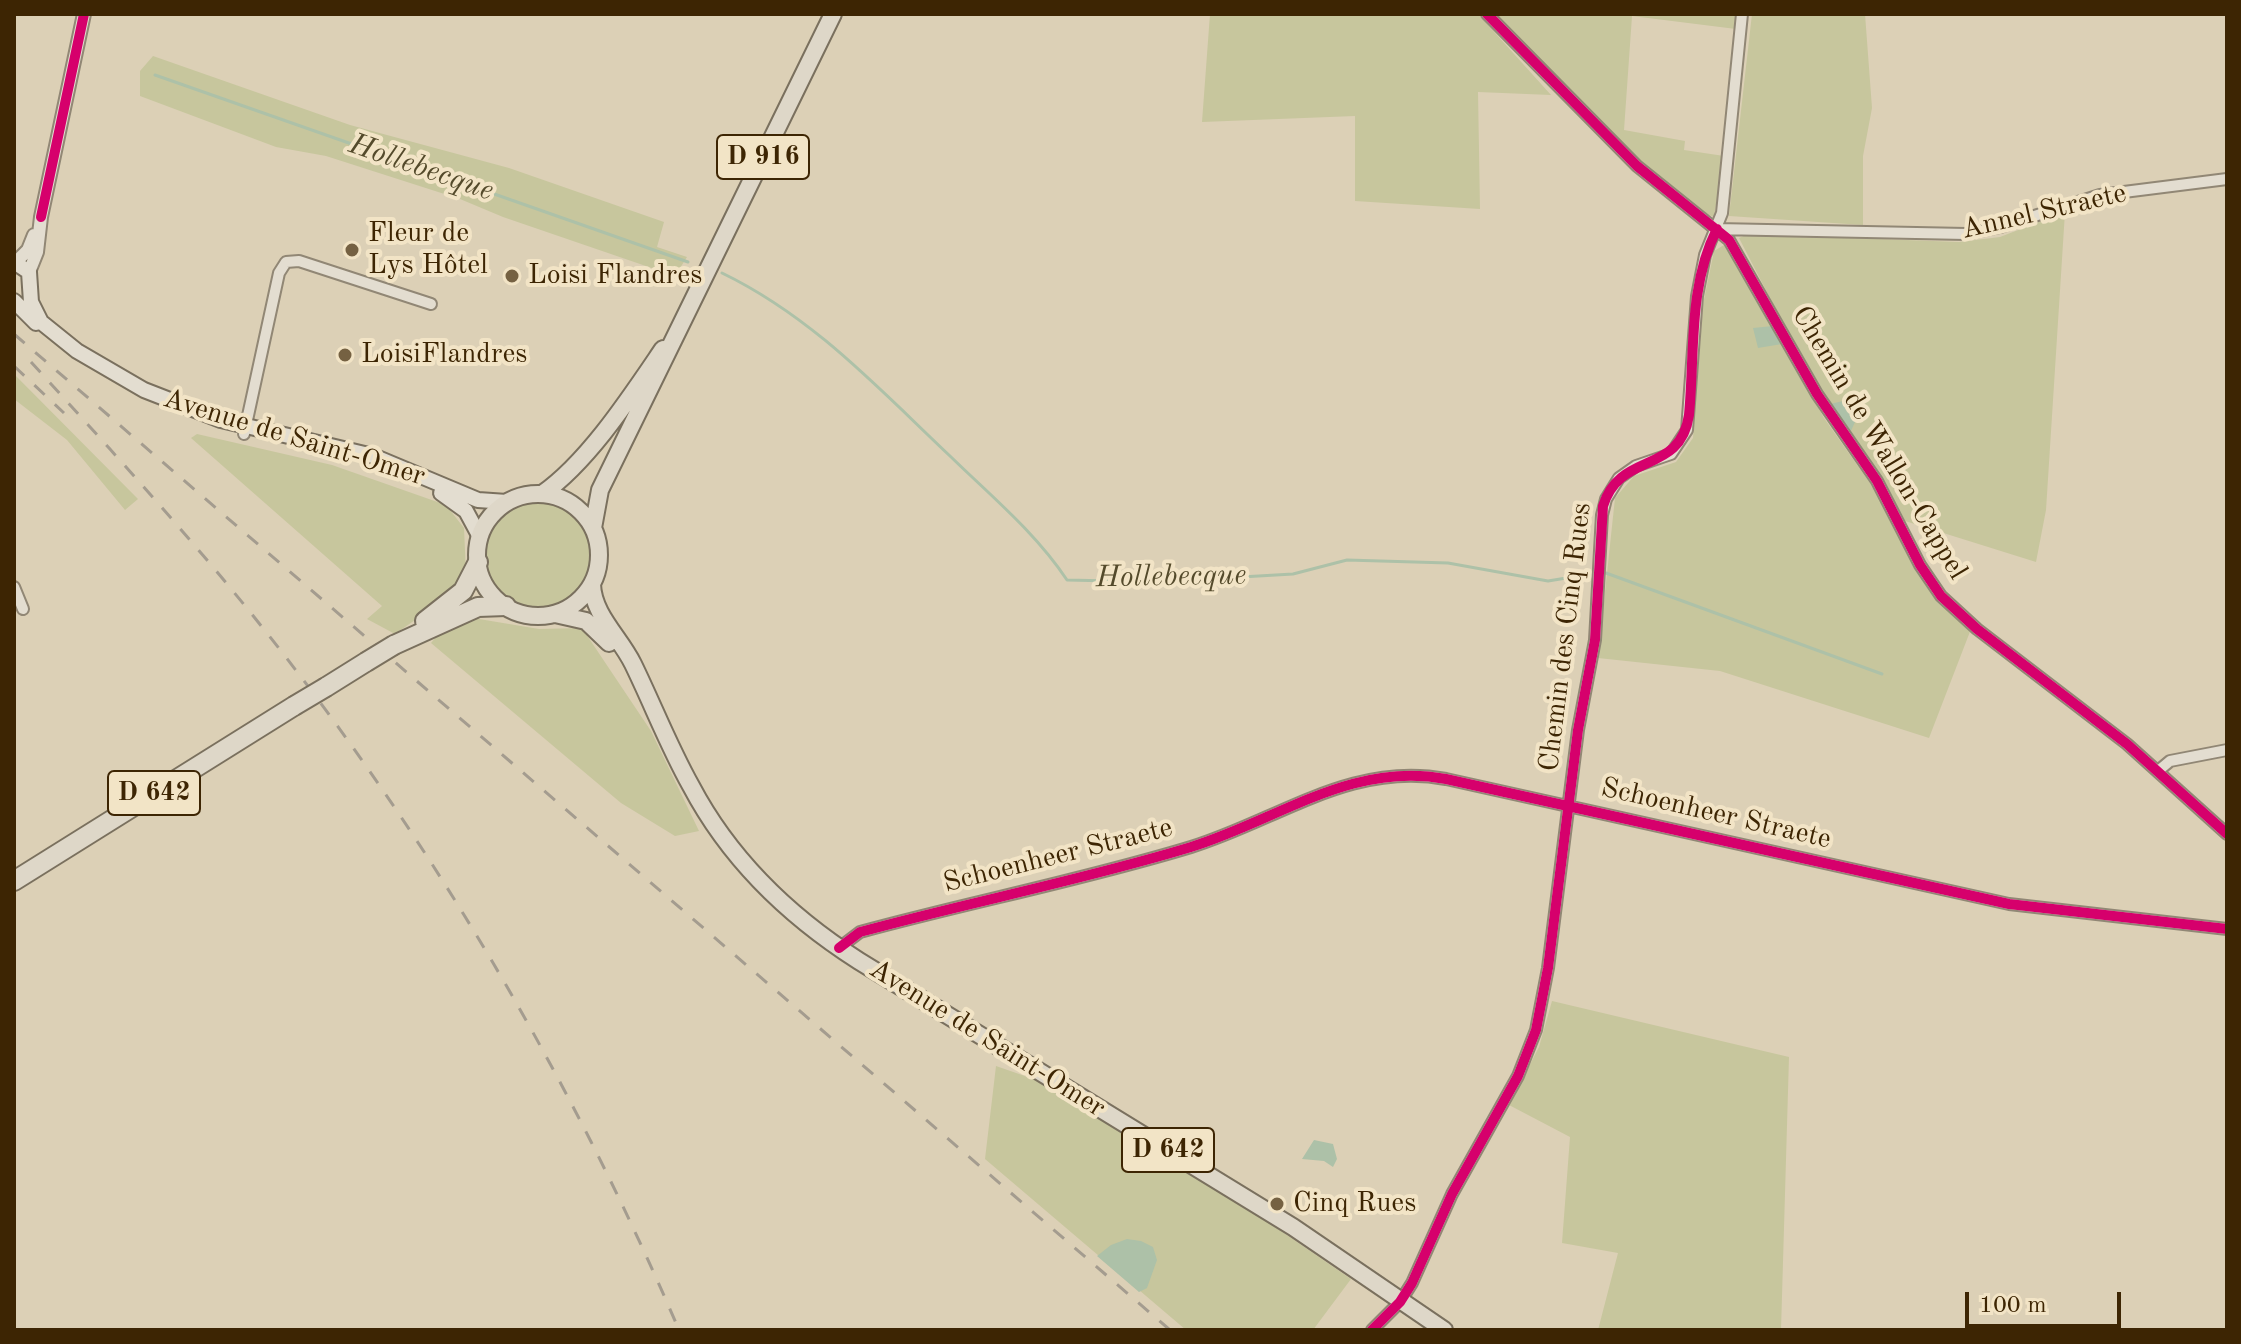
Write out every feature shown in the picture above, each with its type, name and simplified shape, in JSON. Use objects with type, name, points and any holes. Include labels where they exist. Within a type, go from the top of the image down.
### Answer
[{"type":"highway","points":[[394,645],[459,595],[478,562]]},
{"type":"highway","points":[[394,645],[478,607],[506,606]]},
{"type":"highway","name":"D 642","points":[[14,881],[394,645]]},
{"type":"main road","name":"D 916","points":[[593,528],[600,490],[833,14]]},
{"type":"main road","points":[[14,299],[24,294],[30,279],[15,262]]},
{"type":"main road","name":"Avenue de Saint-Omer","points":[[30,279],[31,302],[41,322],[99,366],[162,398],[245,430],[361,452],[478,500],[507,502]]},
{"type":"main road","name":"Avenue de Saint-Omer","points":[[14,299],[48,335],[112,383],[176,414],[346,457],[429,487],[466,511],[480,537]]},
{"type":"main road","name":"D 916","points":[[542,494],[566,472],[628,398],[693,300]]},
{"type":"main road","points":[[542,494],[570,502],[593,528],[599,556],[592,584],[574,604],[553,614],[531,615],[506,606],[487,587],[478,562],[480,537],[490,517],[507,502],[542,494]]},
{"type":"main road","name":"Avenue de Saint-Omer","points":[[592,584],[595,604],[630,658],[691,787],[727,843],[776,898],[839,948],[1283,1220],[1444,1330]]},
{"type":"main road","name":"Avenue de Saint-Omer","points":[[553,614],[580,618],[596,628],[647,697]]},
{"type":"street","points":[[30,279],[84,14]]},
{"type":"street","name":"Chemin de Wallon-Cappel","points":[[1487,14],[1626,156],[1670,195],[1717,229],[1738,253],[1817,394],[1877,481],[1936,590],[1963,618],[2158,771],[2227,834]]},
{"type":"street","name":"Chemin des Cinq Rues","points":[[1372,1330],[1400,1302],[1533,1039],[1547,978],[1568,806],[1595,640],[1603,506],[1614,483],[1624,473],[1671,454],[1684,436],[1690,407],[1698,284],[1723,207],[1742,14]]},
{"type":"street","name":"Annel Straete","points":[[1717,229],[1966,234],[2000,227],[2100,195],[2227,179]]},
{"type":"street","points":[[15,262],[28,250],[41,217]]},
{"type":"street","points":[[245,430],[279,273],[286,262],[299,261],[431,304]]},
{"type":"street","points":[[14,587],[23,609]]},
{"type":"street","points":[[2158,771],[2170,761],[2227,750]]},
{"type":"street","name":"Schoenheer Straete","points":[[839,948],[860,932],[1190,847],[1337,787],[1373,777],[1413,774],[1439,777],[2018,905],[2227,929]]},
{"type":"shaded area","points":[[1210,14],[1478,14],[1551,95],[1478,92],[1480,209],[1355,201],[1355,116],[1202,122]]},
{"type":"shaded area","points":[[1493,14],[1738,14],[1736,29],[1632,16],[1624,130],[1685,141],[1684,150],[1724,156],[1714,217],[1703,213],[1657,176]]},
{"type":"shaded area","points":[[1752,14],[1865,14],[1872,108],[1863,156],[1863,225],[1729,216]]},
{"type":"shaded area","points":[[153,56],[350,125],[509,168],[664,222],[657,247],[687,257],[675,276],[503,217],[460,199],[326,156],[276,147],[140,96],[140,71]]},
{"type":"shaded area","points":[[2065,212],[2046,510],[2036,562],[1905,521],[1882,479],[1805,366],[1739,238],[1748,234],[1959,242],[2000,237]]},
{"type":"shaded area","points":[[1724,245],[1753,290],[1824,418],[1879,496],[1924,582],[1971,629],[1929,738],[1720,671],[1598,658],[1615,498],[1634,476],[1676,462],[1693,438],[1703,304],[1714,251]]},
{"type":"shaded area","points":[[1773,326],[1782,344],[1758,348],[1753,328]]},
{"type":"shaded area","points":[[14,374],[138,499],[125,510],[67,440],[14,399]]},
{"type":"shaded area","points":[[1843,401],[1858,415],[1851,431],[1830,404]]},
{"type":"shaded area","points":[[197,434],[332,465],[446,505],[464,528],[466,574],[455,592],[395,634],[367,619],[382,606],[191,438]]},
{"type":"shaded area","points":[[538,503],[558,507],[575,518],[586,535],[590,555],[586,575],[575,592],[558,603],[538,607],[518,603],[501,592],[490,575],[486,555],[490,535],[501,518],[518,507]]},
{"type":"shaded area","points":[[473,618],[539,629],[582,628],[651,731],[699,831],[675,836],[621,803],[431,643],[441,631]]},
{"type":"shaded area","points":[[1552,1001],[1789,1057],[1781,1330],[1598,1330],[1618,1253],[1562,1243],[1570,1137],[1509,1105],[1539,1047]]},
{"type":"shaded area","points":[[996,1066],[1045,1083],[1214,1185],[1351,1279],[1313,1330],[1186,1330],[985,1159]]},
{"type":"shaded area","points":[[1314,1140],[1333,1144],[1337,1159],[1333,1167],[1324,1161],[1302,1159]]},
{"type":"shaded area","points":[[1127,1239],[1153,1247],[1157,1260],[1147,1288],[1139,1292],[1097,1256],[1111,1245]]},
{"type":"waterway","name":"Hollebecque","points":[[155,75],[688,262]]},
{"type":"waterway","name":"Hollebecque","points":[[722,273],[786,311],[843,356],[1012,515],[1067,580],[1155,582],[1293,574],[1347,560],[1448,563],[1548,581],[1591,574]]},
{"type":"waterway","name":"Hollebecque","points":[[1606,573],[1882,674]]},
{"type":"railway","points":[[14,334],[1170,1330]]},
{"type":"railway","points":[[31,362],[234,593],[298,673],[408,828],[460,908],[555,1073],[599,1157],[679,1330]]},
{"type":"railway","points":[[14,366],[64,413]]},
{"type":"cycle path","points":[[41,217],[84,14]]},
{"type":"cycle path","points":[[1487,14],[1637,166],[1729,240],[1817,394],[1877,481],[1920,565],[1941,596],[1977,629],[2127,744],[2227,834]]},
{"type":"cycle path","points":[[1372,1330],[1400,1302],[1412,1283],[1452,1194],[1518,1076],[1536,1030],[1548,968],[1578,730],[1595,640],[1603,506],[1611,489],[1622,477],[1662,456],[1674,447],[1683,434],[1689,415],[1697,297],[1701,273],[1717,229]]},
{"type":"cycle path","points":[[839,948],[860,932],[1191,847],[1347,785],[1379,778],[1412,776],[1446,779],[2009,904],[2227,929]]},
{"type":"place","name":"Fleur de Lys Hôtel","points":[[352,250]]},
{"type":"place","name":"Loisi Flandres","points":[[512,276]]},
{"type":"place","name":"LoisiFlandres","points":[[345,355]]},
{"type":"place","name":"Cinq Rues","points":[[1277,1204]]}]
